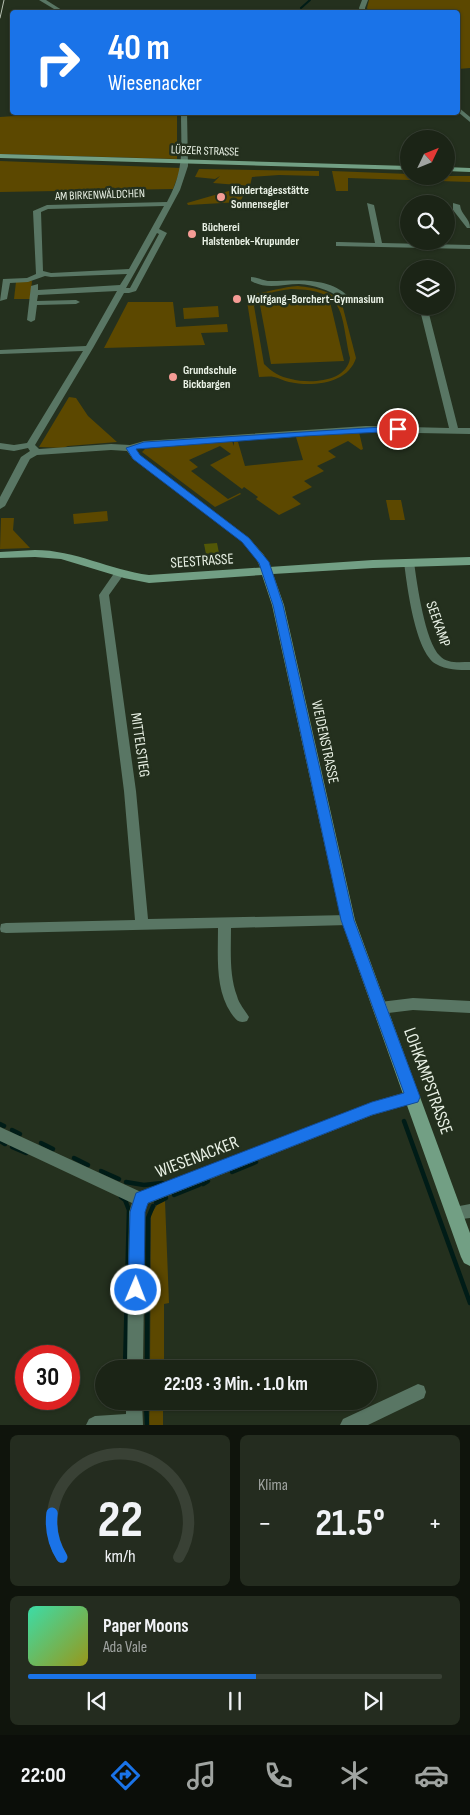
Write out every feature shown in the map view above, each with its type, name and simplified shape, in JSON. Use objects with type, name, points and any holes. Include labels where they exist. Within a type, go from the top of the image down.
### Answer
[{"type":"street","points":[[42,0],[59,10]]},
{"type":"street","points":[[460,111],[470,120]]},
{"type":"street","points":[[0,506],[177,190],[185,162],[184,115]]},
{"type":"street","name":"LÜBZER STRASSE","points":[[0,156],[400,168]]},
{"type":"street","points":[[455,169],[470,170]]},
{"type":"street","name":"AM BIRKENWÄLDCHEN","points":[[30,320],[39,275],[36,212],[39,209],[169,204]]},
{"type":"street","points":[[370,205],[379,244]]},
{"type":"street","points":[[456,205],[470,226]]},
{"type":"street","points":[[34,293],[121,289],[129,291],[133,289],[163,232],[155,230]]},
{"type":"street","points":[[339,244],[470,246]]},
{"type":"street","points":[[4,299],[6,280],[28,280],[39,275],[132,271]]},
{"type":"street","points":[[254,279],[258,282],[266,283],[312,283],[327,286],[344,296]]},
{"type":"street","points":[[32,304],[76,302]]},
{"type":"street","points":[[425,315],[454,430]]},
{"type":"street","points":[[0,352],[89,348]]},
{"type":"street","points":[[0,446],[32,449],[130,448],[144,444],[354,430],[470,431]]},
{"type":"street","points":[[130,448],[136,457],[246,540],[259,554],[267,572]]},
{"type":"street","name":"SEESTRASSE","points":[[0,555],[58,554],[72,557],[119,574],[160,579],[409,562],[470,561]]},
{"type":"street","name":"SEEKAMP","points":[[409,562],[413,596],[433,656],[445,665],[470,666]]},
{"type":"street","name":"WEIDENSTRASSE","points":[[267,572],[278,605],[348,920]]},
{"type":"street","name":"MITTELSTIEG","points":[[119,574],[104,595],[130,791],[139,925]]},
{"type":"street","points":[[6,928],[348,920]]},
{"type":"street","name":"LOHKAMPSTRASSE","points":[[348,920],[412,1097],[462,1212],[470,1257]]},
{"type":"street","points":[[224,922],[227,983],[235,1009],[242,1017]]},
{"type":"street","points":[[380,1008],[413,1004],[470,1007]]},
{"type":"street","name":"WIESENACKER","points":[[141,1198],[372,1109],[412,1097]]},
{"type":"street","points":[[0,1134],[141,1198],[137,1212],[135,1360]]},
{"type":"street","points":[[349,1425],[418,1392]]},
{"type":"street","points":[[96,1425],[134,1423],[134,1410]]},
{"type":"shaded area","points":[[369,0],[470,0],[470,68],[460,69],[460,10],[368,10]]},
{"type":"shaded area","points":[[30,115],[177,115],[177,159],[0,154],[0,117]]},
{"type":"shaded area","points":[[0,161],[181,168],[173,189],[0,192]]},
{"type":"shaded area","points":[[199,169],[319,171],[319,176],[279,175],[252,177],[250,186],[213,183],[220,176],[215,179],[195,177]]},
{"type":"shaded area","points":[[332,171],[400,174],[400,180],[348,178],[348,191],[336,191]]},
{"type":"shaded area","points":[[455,176],[470,176],[470,182],[455,182]]},
{"type":"shaded area","points":[[239,188],[247,189],[240,202],[188,205],[187,203]]},
{"type":"shaded area","points":[[32,281],[30,299],[14,299],[16,282]]},
{"type":"shaded area","points":[[298,286],[322,290],[338,299],[342,304],[356,358],[352,367],[337,378],[328,382],[308,384],[289,382],[276,377],[259,377],[246,295]],"holes":[[[291,289],[309,290],[332,299],[338,307],[342,316],[350,358],[347,366],[335,377],[317,381],[299,381],[283,377],[273,372],[264,364],[254,306],[265,295],[275,292]]]},
{"type":"shaded area","points":[[128,302],[173,302],[176,327],[227,324],[228,332],[201,333],[205,345],[104,348]]},
{"type":"shaded area","points":[[330,302],[344,361],[271,364],[260,305]]},
{"type":"shaded area","points":[[218,306],[219,317],[184,319],[183,308]]},
{"type":"shaded area","points":[[69,397],[76,398],[88,416],[117,442],[63,448],[39,447]]},
{"type":"shaded area","points":[[359,432],[363,449],[361,450],[348,441],[328,451],[336,457],[317,466],[324,471],[304,481],[312,487],[292,497],[301,504],[279,515],[256,499],[258,497],[244,487],[242,489],[210,465],[231,454],[220,446],[189,460],[198,467],[191,471],[228,499],[241,494],[215,507],[142,452],[145,449],[151,448],[232,441],[234,446],[234,442],[238,442],[245,466],[303,460],[296,437]]},
{"type":"shaded area","points":[[386,500],[401,500],[405,520],[390,520]]},
{"type":"shaded area","points":[[107,511],[108,521],[74,524],[73,514]]},
{"type":"shaded area","points":[[1,518],[14,518],[13,530],[30,548],[0,549]]},
{"type":"shaded area","points":[[165,1201],[169,1303],[164,1304],[164,1360],[150,1360],[151,1214],[157,1205]]},
{"type":"shaded area","points":[[150,1410],[163,1410],[163,1425],[149,1425]]},
{"type":"building","points":[[217,543],[219,553],[206,554],[204,544]]},
{"type":"waterway","points":[[301,8],[310,0]]},
{"type":"waterway","points":[[404,1121],[470,1303]]},
{"type":"waterway","points":[[0,1124],[4,1126]]},
{"type":"waterway","points":[[12,1130],[20,1134]]},
{"type":"waterway","points":[[0,1141],[5,1144]]},
{"type":"waterway","points":[[41,1143],[53,1149]]},
{"type":"waterway","points":[[12,1147],[26,1153]]},
{"type":"waterway","points":[[74,1158],[88,1165]]},
{"type":"waterway","points":[[232,1172],[256,1162]]},
{"type":"waterway","points":[[101,1171],[119,1179]]},
{"type":"waterway","points":[[203,1184],[208,1181]]},
{"type":"waterway","points":[[126,1182],[144,1185],[162,1183]]},
{"type":"waterway","points":[[174,1195],[199,1185]]},
{"type":"waterway","points":[[121,1197],[125,1200],[129,1210],[125,1360]]},
{"type":"waterway","points":[[156,1203],[166,1198]]},
{"type":"waterway","points":[[147,1360],[148,1218],[153,1206]]},
{"type":"waterway","points":[[146,1410],[147,1425]]},
{"type":"tram line","points":[[0,18],[4,0]]},
{"type":"place","name":"Kindertagesstätte Sonnensegler","points":[[221,197]]},
{"type":"place","name":"Bücherei Halstenbek-Krupunder","points":[[192,234]]},
{"type":"place","name":"Wolfgang-Borchert-Gymnasium","points":[[237,299]]},
{"type":"place","name":"Grundschule Bickbargen","points":[[173,377]]},
{"type":"route","points":[[136,1290],[137,1212],[141,1198],[387,1103],[412,1097],[348,920],[324,819],[278,605],[264,562],[246,540],[136,457],[130,448],[144,444],[366,429],[398,429]]}]
